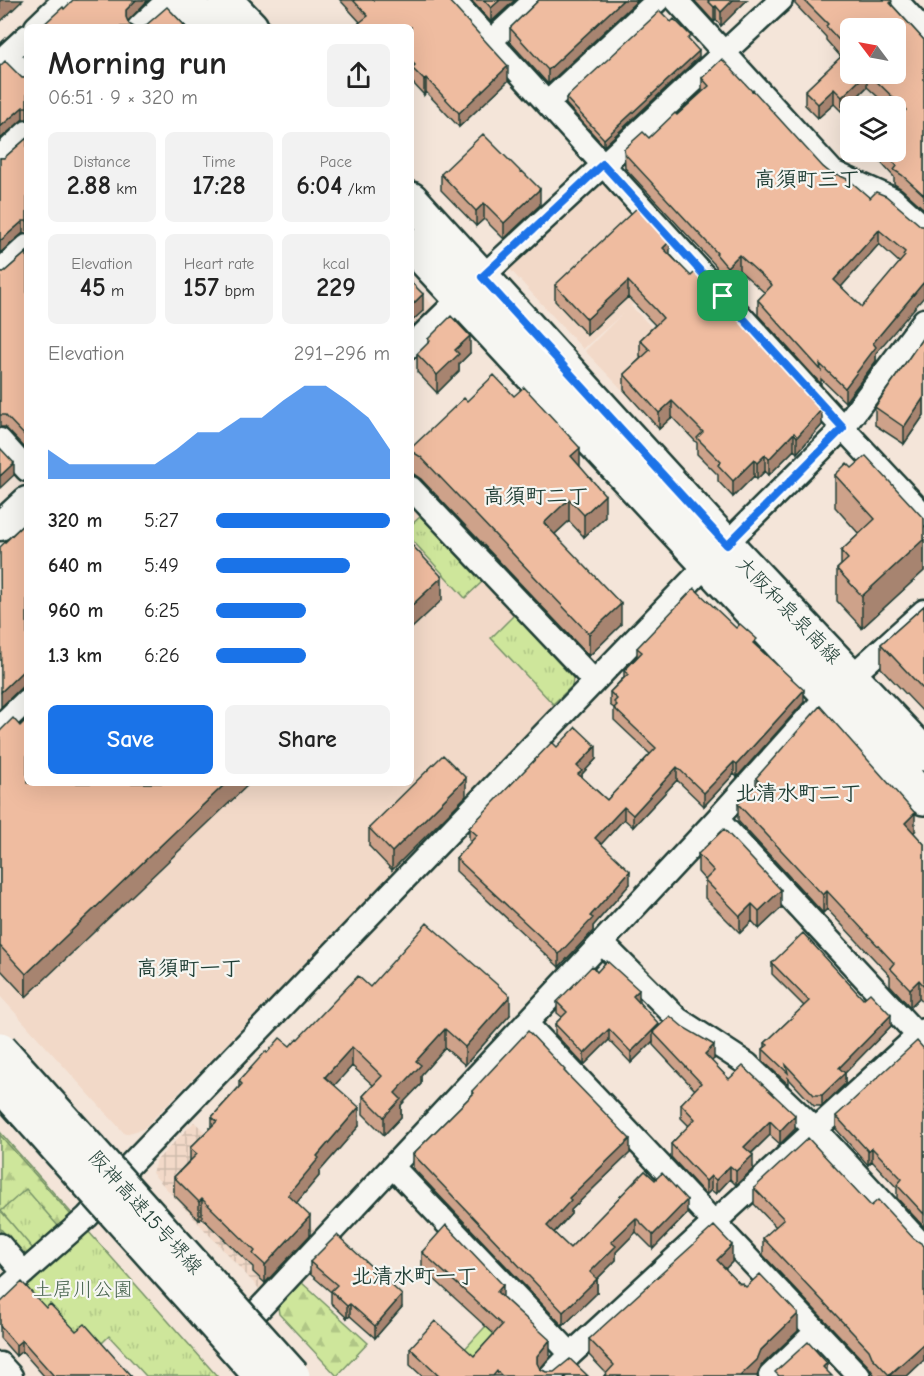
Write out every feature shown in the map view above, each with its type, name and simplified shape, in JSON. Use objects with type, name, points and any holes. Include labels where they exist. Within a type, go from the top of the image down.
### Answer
[{"type":"main road","points":[[184,0],[207,24]]},
{"type":"main road","points":[[225,0],[248,24]]},
{"type":"main road","name":"大阪和泉泉南線","points":[[414,203],[471,287],[840,686],[924,798]]},
{"type":"main road","name":"大阪和泉泉南線","points":[[414,247],[471,287]]},
{"type":"main road","name":"大阪和泉泉南線","points":[[840,686],[924,754]]},
{"type":"main road","name":"阪神高速15号堺線","points":[[0,1048],[295,1376]]},
{"type":"main road","name":"阪神高速15号堺線","points":[[0,1084],[261,1376]]},
{"type":"street","points":[[39,24],[64,0]]},
{"type":"street","points":[[142,24],[168,0]]},
{"type":"street","points":[[453,0],[924,515]]},
{"type":"street","points":[[491,42],[535,0]]},
{"type":"street","points":[[547,103],[658,0]]},
{"type":"street","points":[[676,0],[833,171],[893,199],[924,227]]},
{"type":"street","points":[[414,343],[471,287],[781,0]]},
{"type":"street","points":[[896,0],[924,31]]},
{"type":"street","points":[[24,39],[4,58],[24,75]]},
{"type":"street","points":[[0,157],[24,135]]},
{"type":"street","points":[[0,271],[24,249]]},
{"type":"street","points":[[0,1294],[87,1217],[118,1177],[594,681],[843,428],[924,320]]},
{"type":"street","points":[[0,440],[24,467]]},
{"type":"street","points":[[414,491],[594,681]]},
{"type":"street","points":[[0,526],[24,504]]},
{"type":"street","points":[[247,1322],[840,686],[924,611]]},
{"type":"street","points":[[0,726],[24,703]]},
{"type":"street","points":[[550,1376],[815,1129],[922,1036],[717,819]]},
{"type":"street","points":[[602,943],[678,1019],[747,1064],[815,1129],[924,1246]]},
{"type":"street","points":[[526,1023],[859,1376]]},
{"type":"street","points":[[0,1044],[295,1376]]},
{"type":"street","points":[[0,1091],[256,1376]]},
{"type":"street","points":[[393,1167],[571,1354]]},
{"type":"street","points":[[0,1245],[24,1273]]},
{"type":"street","points":[[770,1376],[817,1331]]},
{"type":"street","points":[[0,1364],[11,1376]]},
{"type":"shaded area","points":[[603,178],[679,261],[631,306],[708,385],[661,430],[585,351],[622,314],[583,349],[507,266]]},
{"type":"shaded area","points":[[414,286],[435,308],[414,327]]},
{"type":"shaded area","points":[[414,506],[574,674],[574,689],[143,1129],[125,1134],[0,996],[0,741],[24,719],[24,786],[414,786]]},
{"type":"shaded area","points":[[194,1122],[320,1234],[263,1293],[152,1173],[156,1161]]},
{"type":"green space","points":[[421,516],[482,582],[465,598],[414,542],[414,522]]},
{"type":"green space","points":[[514,615],[573,678],[572,686],[553,704],[491,638]]},
{"type":"green space","name":"土居川公園","points":[[0,1132],[74,1216],[25,1259],[0,1231]]},
{"type":"green space","points":[[0,1135],[71,1215],[58,1226],[26,1189],[1,1211],[33,1249],[25,1257],[0,1228]]},
{"type":"green space","name":"土居川公園","points":[[88,1231],[217,1376],[146,1376],[109,1336],[101,1344],[74,1342],[23,1285]]},
{"type":"green space","points":[[301,1282],[368,1343],[337,1376],[279,1314],[278,1307]]},
{"type":"green space","points":[[506,1304],[516,1314],[460,1376],[440,1376]]},
{"type":"building","points":[[73,0],[136,0],[126,10],[129,24],[44,24],[63,7],[64,9]]},
{"type":"building","points":[[353,0],[448,0],[508,66],[459,113],[426,78],[424,80],[414,70],[414,24],[359,23],[368,16]]},
{"type":"building","points":[[484,0],[500,0],[491,8]]},
{"type":"building","points":[[539,0],[623,0],[548,70],[510,28]]},
{"type":"building","points":[[707,0],[733,0],[721,12]]},
{"type":"building","points":[[804,0],[891,0],[890,3],[904,18],[840,18],[840,41],[826,26],[828,24]]},
{"type":"building","points":[[167,7],[183,24],[147,24]]},
{"type":"building","points":[[660,11],[671,22],[674,19],[691,36],[688,39],[699,51],[604,139],[566,98]]},
{"type":"building","points":[[906,20],[924,40],[924,195],[894,170],[897,166],[893,162],[906,162],[906,96],[892,96],[879,84],[906,84]]},
{"type":"building","points":[[840,58],[840,84],[856,84],[843,96],[834,89],[818,104],[805,91]]},
{"type":"building","points":[[722,59],[823,167],[834,176],[836,174],[849,180],[870,198],[876,192],[886,196],[921,226],[924,226],[924,282],[873,343],[876,347],[845,388],[820,364],[821,370],[758,300],[772,285],[739,255],[727,267],[717,253],[625,154],[624,149],[643,132],[649,138],[675,113],[677,115],[709,86],[702,78]],"holes":[[[879,230],[905,252],[903,255],[905,256],[862,307],[834,280]]]},
{"type":"building","points":[[5,61],[24,78],[24,107],[0,127],[0,66]]},
{"type":"building","points":[[483,134],[540,189],[504,223],[484,203],[476,211],[441,174]]},
{"type":"building","points":[[24,141],[24,221],[0,241],[0,158],[4,158]]},
{"type":"building","points":[[638,207],[670,241],[663,248],[691,276],[696,271],[822,409],[797,437],[794,433],[769,459],[765,455],[757,463],[754,460],[733,481],[718,465],[721,462],[697,438],[703,432],[672,401],[659,413],[624,374],[650,350],[640,340],[663,318],[656,310],[628,281],[587,319],[555,285]]},
{"type":"building","points":[[24,255],[24,435],[5,415],[0,415],[0,272],[4,272]]},
{"type":"building","points":[[414,285],[423,294],[414,303]]},
{"type":"building","points":[[451,316],[470,336],[455,350],[459,354],[437,375],[417,354],[430,341],[428,339]]},
{"type":"building","points":[[924,336],[924,397],[904,427],[875,407]]},
{"type":"building","points":[[494,375],[514,396],[524,387],[580,448],[571,456],[605,495],[584,515],[569,499],[544,523],[621,604],[589,634],[421,457],[414,453],[414,445],[464,398],[467,401]]},
{"type":"building","points":[[0,448],[14,463],[0,476]]},
{"type":"building","points":[[866,456],[924,519],[924,539],[862,596],[837,569],[848,559],[841,551],[875,519],[835,475],[847,463],[852,468]]},
{"type":"building","points":[[24,524],[24,670],[1,692],[0,547]]},
{"type":"building","points":[[414,547],[442,577],[414,603]]},
{"type":"building","points":[[694,588],[736,628],[740,624],[757,639],[753,643],[804,690],[737,764],[734,762],[704,793],[677,767],[633,815],[624,807],[595,838],[630,871],[590,916],[593,918],[559,954],[456,858],[477,835],[469,828],[552,742],[557,747],[576,727],[596,746],[577,766],[582,771],[578,774],[607,800],[656,748],[614,708],[617,705],[614,702],[617,699],[610,692],[628,674],[624,671],[642,652],[637,648]]},
{"type":"building","points":[[924,606],[924,690],[881,644]]},
{"type":"building","points":[[820,706],[915,813],[905,823],[924,844],[924,986],[919,980],[910,989],[890,968],[894,963],[827,891],[823,895],[738,804],[760,783],[756,778]]},
{"type":"building","points":[[13,718],[20,726],[24,722],[24,786],[223,786],[26,974],[0,946],[0,731]]},
{"type":"building","points":[[443,755],[466,778],[392,852],[369,828]]},
{"type":"building","points":[[724,829],[781,890],[759,911],[752,904],[740,916],[705,880],[714,871],[698,854]]},
{"type":"building","points":[[427,923],[510,996],[465,1047],[445,1029],[416,1061],[421,1065],[395,1093],[401,1099],[384,1117],[363,1096],[382,1076],[352,1047],[325,1077],[359,1107],[317,1156],[319,1158],[288,1195],[310,1216],[265,1265],[253,1254],[255,1251],[202,1199],[199,1202],[174,1177],[197,1154],[190,1148],[217,1121],[212,1117],[242,1084],[239,1081],[266,1051],[267,1053],[280,1038],[290,1046],[358,976],[370,987]]},
{"type":"building","points":[[803,933],[863,999],[870,993],[891,1015],[839,1068],[845,1073],[822,1095],[814,1095],[786,1065],[788,1073],[763,1049],[768,1045],[765,1043],[809,1001],[772,963]]},
{"type":"building","points":[[607,961],[639,990],[633,996],[659,1024],[631,1052],[609,1029],[584,1054],[555,1024],[567,1012],[557,1002],[592,966],[597,972]]},
{"type":"building","points":[[670,1016],[683,1027],[714,1045],[705,1054],[729,1079],[743,1066],[795,1115],[780,1131],[770,1121],[744,1147],[753,1155],[736,1171],[730,1166],[716,1180],[711,1176],[706,1181],[671,1144],[695,1119],[681,1104],[701,1083],[653,1032]]},
{"type":"building","points":[[528,1031],[630,1139],[569,1198],[571,1200],[547,1226],[570,1248],[645,1171],[655,1180],[662,1173],[687,1200],[653,1235],[636,1218],[611,1242],[616,1246],[590,1272],[597,1279],[563,1312],[413,1154],[474,1093],[472,1091]]},
{"type":"building","points":[[917,1041],[924,1049],[924,1214],[897,1185],[902,1179],[872,1148],[868,1151],[836,1116]]},
{"type":"building","points":[[808,1138],[871,1206],[878,1200],[914,1239],[924,1246],[924,1344],[889,1375],[872,1357],[869,1350],[763,1238],[784,1219],[754,1188]]},
{"type":"building","points":[[446,1225],[503,1285],[497,1292],[550,1340],[537,1356],[540,1369],[554,1372],[570,1359],[588,1376],[502,1376],[497,1371],[493,1376],[440,1376],[410,1348],[435,1321],[474,1356],[502,1325],[422,1252]]},
{"type":"building","points":[[714,1226],[732,1245],[717,1260],[740,1284],[746,1287],[760,1274],[798,1314],[761,1350],[757,1360],[740,1376],[604,1376],[614,1365],[589,1339]]},
{"type":"building","points":[[337,1235],[402,1295],[375,1326],[331,1291],[337,1285],[310,1262]]},
{"type":"building","points":[[22,1282],[46,1308],[50,1304],[76,1331],[85,1324],[131,1376],[54,1376],[22,1340],[16,1345],[0,1326],[0,1303]]},
{"type":"building","points":[[808,1342],[827,1363],[823,1367],[832,1376],[779,1376],[775,1372]]},
{"type":"district","name":"高須町三丁","points":[[807,179]]},
{"type":"district","name":"高須町二丁","points":[[536,496]]},
{"type":"district","name":"北清水町二丁","points":[[798,793]]},
{"type":"district","name":"高須町一丁","points":[[189,968]]},
{"type":"district","name":"北清水町一丁","points":[[414,1276]]},
{"type":"route","points":[[603,164],[723,296],[843,428],[727,545],[482,277],[603,164]]}]
